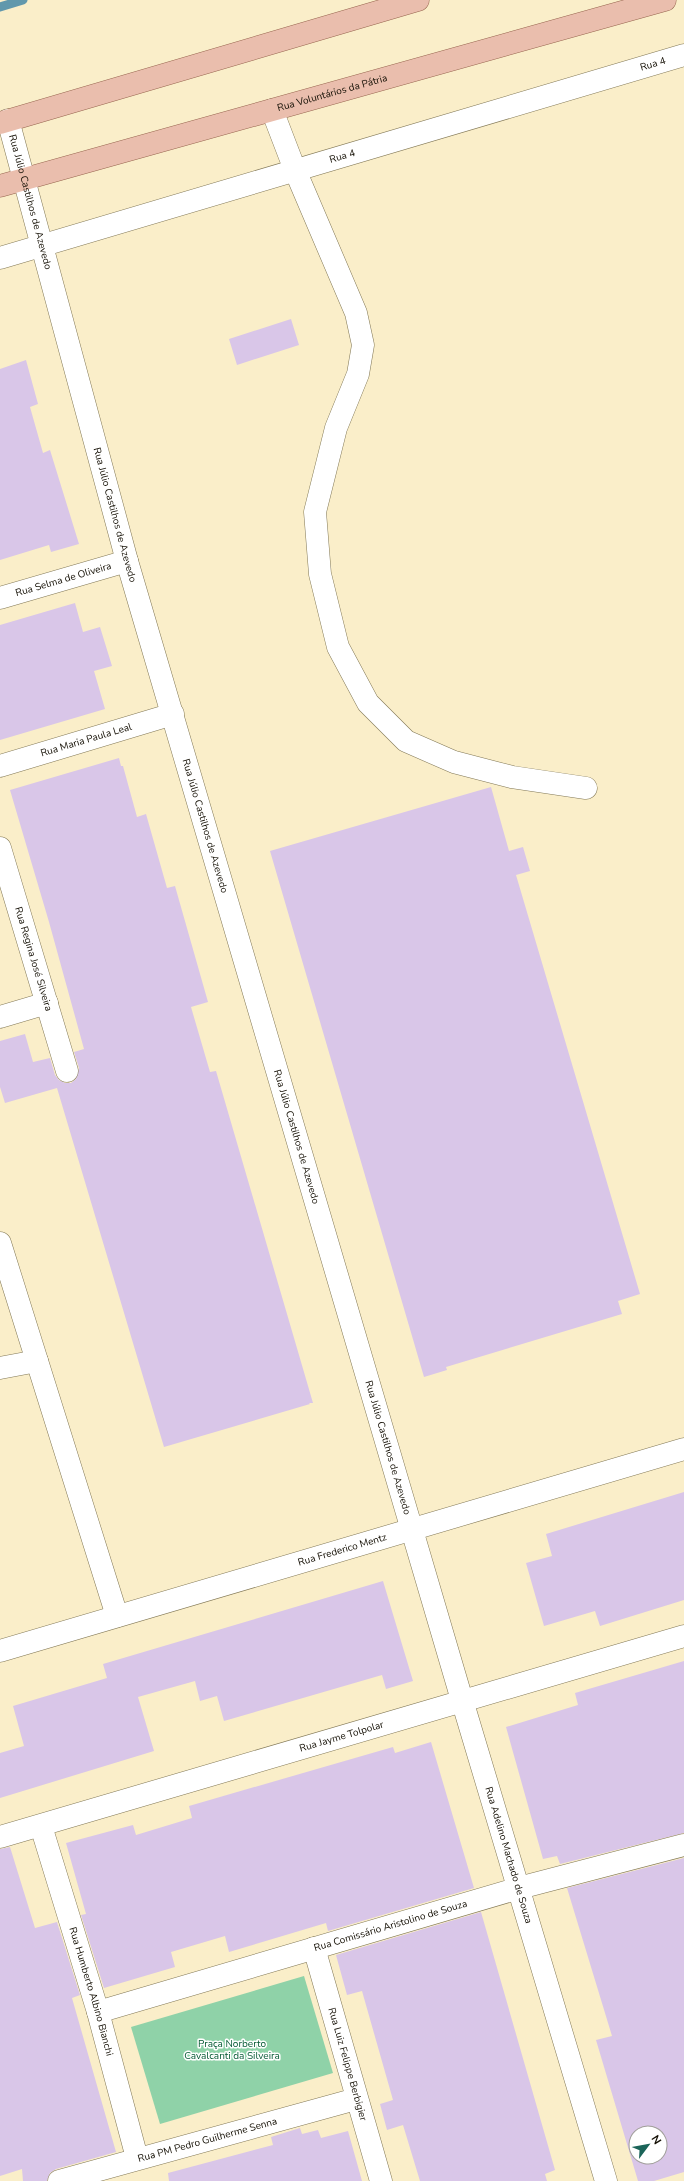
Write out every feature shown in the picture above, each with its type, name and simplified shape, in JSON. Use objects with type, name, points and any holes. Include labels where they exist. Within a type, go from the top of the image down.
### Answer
[{"type":"main road","points":[[4,122],[418,0]]},
{"type":"main road","name":"Rua Voluntários da Pátria","points":[[0,186],[665,0]]},
{"type":"street","name":"Rua 4","points":[[0,258],[684,55]]},
{"type":"street","points":[[272,110],[295,170],[356,313],[363,345],[358,374],[336,428],[315,512],[320,574],[338,647],[368,703],[406,741],[454,762],[512,777],[586,788]]},
{"type":"street","name":"Rua Júlio Castilhos de Azevedo","points":[[4,122],[25,179],[44,244],[127,561],[412,1529]]},
{"type":"street","name":"Rua Selma de Oliveira","points":[[0,598],[127,561]]},
{"type":"street","name":"Rua Maria Paula Leal","points":[[0,766],[173,714]]},
{"type":"street","name":"Rua Regina José Silveira","points":[[0,848],[67,1071]]},
{"type":"street","points":[[0,1017],[47,1003]]},
{"type":"street","points":[[0,1243],[117,1616]]},
{"type":"street","points":[[0,1368],[37,1361]]},
{"type":"street","name":"Rua Frederico Mentz","points":[[0,1651],[684,1449]]},
{"type":"street","name":"Rua Adelino Machado de Souza","points":[[412,1529],[606,2181]]},
{"type":"street","name":"Rua Jayme Tolpolar","points":[[0,1837],[684,1636]]},
{"type":"street","name":"Rua Humberto Albino Bianchi","points":[[41,1826],[98,2012],[137,2158]]},
{"type":"street","name":"Rua Comissário Aristolino de Souza","points":[[98,2012],[520,1888],[684,1845]]},
{"type":"street","name":"Rua Luiz Felippe Berbigier","points":[[314,1948],[356,2099],[381,2181]]},
{"type":"street","name":"Rua PM Pedro Guilherme Senna","points":[[59,2181],[137,2158],[356,2099]]},
{"type":"green space","name":"Praça Norberto Cavalcanti da Silveira","points":[[304,1976],[333,2073],[160,2124],[131,2027]]},
{"type":"building","points":[[291,319],[299,345],[237,365],[229,339]]},
{"type":"building","points":[[26,360],[38,404],[30,407],[43,453],[50,450],[79,544],[51,552],[49,545],[0,560],[0,369]]},
{"type":"building","points":[[75,603],[83,632],[100,627],[112,666],[94,671],[105,709],[0,740],[0,625]]},
{"type":"building","points":[[119,758],[121,766],[123,766],[137,817],[146,814],[167,888],[175,886],[208,1002],[191,1007],[210,1072],[216,1071],[313,1403],[164,1447],[57,1088],[5,1103],[0,1087],[0,1041],[25,1034],[33,1062],[50,1058],[55,1075],[59,1080],[65,1083],[71,1083],[76,1079],[79,1068],[74,1052],[84,1049],[49,922],[10,790]]},
{"type":"building","points":[[491,787],[509,851],[523,847],[530,871],[516,875],[640,1294],[618,1301],[622,1314],[446,1367],[447,1370],[424,1377],[270,851]]},
{"type":"building","points":[[684,1492],[684,1600],[600,1626],[595,1611],[544,1626],[526,1563],[552,1556],[546,1534]]},
{"type":"building","points":[[383,1581],[413,1681],[386,1689],[382,1675],[224,1721],[217,1696],[200,1701],[195,1681],[138,1697],[154,1751],[0,1798],[0,1753],[24,1746],[13,1706],[107,1678],[103,1664]]},
{"type":"building","points":[[684,1661],[684,1833],[560,1864],[557,1856],[543,1859],[506,1727],[578,1705],[575,1693]]},
{"type":"building","points":[[431,1742],[474,1888],[328,1931],[326,1923],[229,1952],[225,1936],[171,1952],[175,1967],[104,1988],[81,1915],[86,1914],[66,1843],[133,1825],[136,1835],[192,1818],[189,1806],[393,1747],[395,1753]]},
{"type":"building","points":[[10,1847],[35,1928],[57,1922],[80,1995],[72,1998],[116,2152],[56,2169],[50,2173],[47,2181],[23,2181],[22,2169],[0,2176],[0,1849]]},
{"type":"building","points":[[684,1858],[684,2172],[654,2181],[638,2181],[633,2165],[668,2165],[668,2125],[628,2125],[628,2147],[596,2040],[612,2036],[567,1888]]},
{"type":"building","points":[[481,1912],[555,2170],[545,2174],[547,2181],[420,2181],[403,2125],[387,2130],[380,2104],[393,2100],[362,1991],[347,1995],[336,1955]]},
{"type":"building","points":[[300,2128],[302,2134],[318,2130],[321,2138],[348,2131],[362,2181],[169,2181],[168,2173],[273,2145],[271,2137]]},
{"type":"waterway","points":[[0,7],[23,0]]}]
